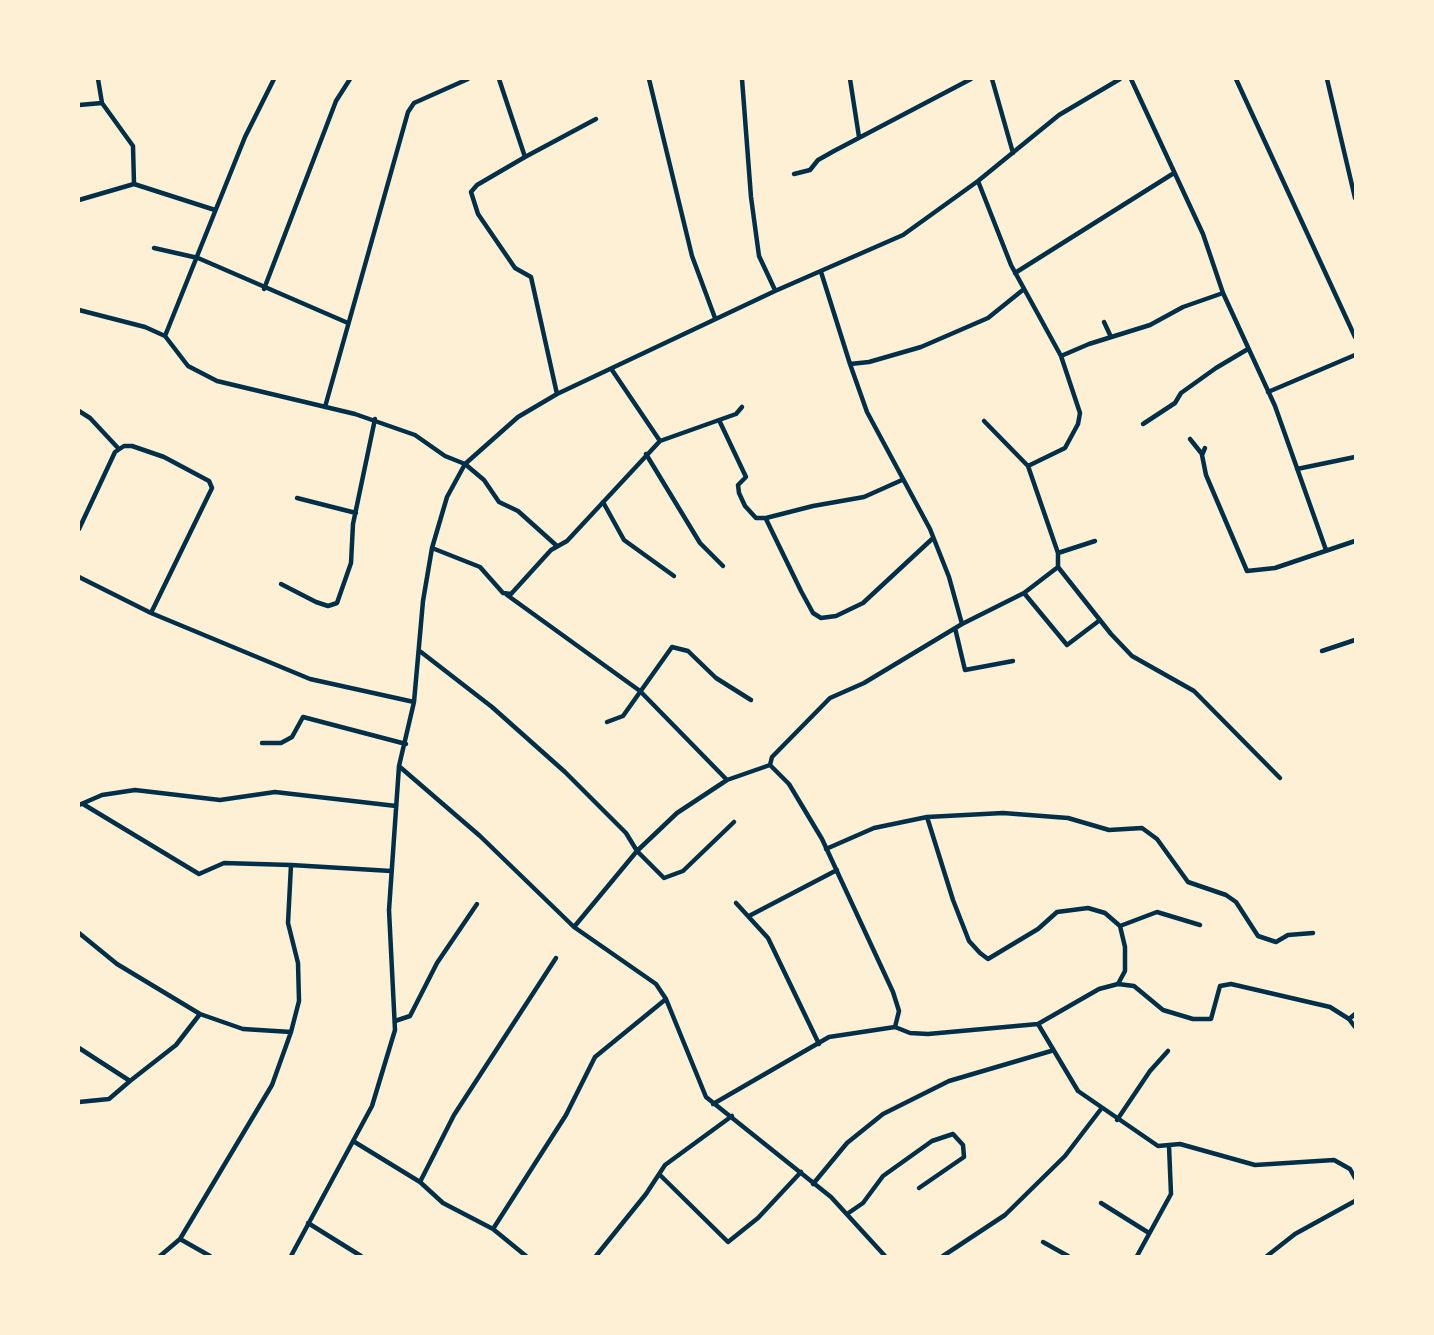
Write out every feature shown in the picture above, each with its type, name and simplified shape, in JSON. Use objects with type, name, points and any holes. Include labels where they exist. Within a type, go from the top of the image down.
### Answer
[{"type":"street","points":[[98,79],[102,103],[133,146],[134,184]]},
{"type":"street","points":[[165,336],[215,210],[274,79]]},
{"type":"street","points":[[264,289],[336,101],[350,79]]},
{"type":"street","points":[[325,407],[408,112],[414,103],[468,79]]},
{"type":"street","points":[[499,79],[524,157]]},
{"type":"street","points":[[649,79],[692,256],[715,318]]},
{"type":"street","points":[[742,79],[758,256],[775,290]]},
{"type":"street","points":[[850,79],[859,137]]},
{"type":"street","points":[[794,174],[810,170],[818,160],[971,79]]},
{"type":"street","points":[[992,79],[1013,153]]},
{"type":"street","points":[[291,1256],[376,1096],[395,1021],[390,951],[391,870],[399,766],[414,702],[423,601],[432,548],[447,497],[464,464],[518,417],[557,394],[775,290],[903,234],[978,181],[1059,115],[1119,79]]},
{"type":"street","points":[[1131,79],[1212,256],[1223,293],[1268,392],[1326,550]]},
{"type":"street","points":[[1236,79],[1355,337]]},
{"type":"street","points":[[1327,79],[1355,198]]},
{"type":"street","points":[[79,105],[102,103]]},
{"type":"street","points":[[557,394],[531,276],[516,268],[478,214],[471,192],[477,185],[524,157],[596,119]]},
{"type":"street","points":[[1015,274],[1174,173]]},
{"type":"street","points":[[978,181],[1015,274],[1061,356],[1079,405],[1078,424],[1065,448],[1028,466]]},
{"type":"street","points":[[79,200],[134,184],[215,210]]},
{"type":"street","points":[[154,248],[198,258],[264,289],[348,323]]},
{"type":"street","points":[[821,272],[867,412],[932,539],[949,577],[962,624]]},
{"type":"street","points":[[850,364],[869,362],[921,347],[988,318],[1024,289]]},
{"type":"street","points":[[1061,356],[1150,325],[1183,307],[1223,293]]},
{"type":"street","points":[[79,310],[145,327],[165,336],[188,366],[216,381],[375,419],[415,435],[445,456],[464,464],[484,480],[499,502],[518,512],[557,546]]},
{"type":"street","points":[[1104,323],[1111,337]]},
{"type":"street","points":[[1143,424],[1216,368],[1248,349]]},
{"type":"street","points":[[1268,392],[1355,355]]},
{"type":"street","points":[[612,370],[660,441]]},
{"type":"street","points":[[507,595],[514,592],[557,546],[567,541],[660,441],[736,414],[742,407]]},
{"type":"street","points":[[79,411],[90,418],[118,448]]},
{"type":"street","points":[[281,584],[316,602],[328,606],[337,603],[351,563],[356,513],[375,419]]},
{"type":"street","points":[[719,421],[746,477],[738,485],[745,506],[756,518],[864,498],[902,480]]},
{"type":"street","points":[[984,421],[1028,466],[1058,553],[1058,567],[1100,620],[1132,656],[1194,691],[1280,778]]},
{"type":"street","points":[[1190,439],[1202,455],[1207,478],[1247,571],[1275,568],[1355,541]]},
{"type":"street","points":[[118,448],[132,446],[164,457],[206,478],[212,488],[151,613]]},
{"type":"street","points":[[79,529],[118,448]]},
{"type":"street","points":[[1202,455],[1205,448]]},
{"type":"street","points":[[646,454],[700,543],[723,566]]},
{"type":"street","points":[[1297,469],[1355,457]]},
{"type":"street","points":[[297,498],[356,513]]},
{"type":"street","points":[[603,502],[624,540],[674,576]]},
{"type":"street","points":[[766,518],[813,613],[821,618],[843,614],[863,603],[932,539]]},
{"type":"street","points":[[1058,553],[1095,541]]},
{"type":"street","points":[[432,548],[480,567],[507,595],[640,691],[727,780]]},
{"type":"street","points":[[770,765],[772,757],[830,698],[864,683],[962,624],[1024,593],[1058,567]]},
{"type":"street","points":[[79,577],[151,613],[310,679],[414,702]]},
{"type":"street","points":[[1024,593],[1066,645],[1100,620]]},
{"type":"street","points":[[955,628],[965,670],[1013,661]]},
{"type":"street","points":[[1322,651],[1355,640]]},
{"type":"street","points":[[607,722],[623,716],[672,647],[688,651],[716,678],[751,700]]},
{"type":"street","points":[[420,651],[518,729],[626,833],[637,851],[664,878],[683,871],[734,822]]},
{"type":"street","points":[[262,743],[281,743],[292,737],[303,717],[406,744]]},
{"type":"street","points":[[573,927],[637,851],[677,813],[727,780],[770,765]]},
{"type":"street","points":[[770,765],[789,784],[837,870],[893,992],[899,1011],[895,1027]]},
{"type":"street","points":[[399,766],[480,836],[573,927],[656,984],[666,999],[706,1097],[801,1172],[846,1214],[885,1256]]},
{"type":"street","points":[[80,804],[102,795],[135,790],[220,800],[275,792],[396,806]]},
{"type":"street","points":[[80,804],[199,874],[224,863],[391,870]]},
{"type":"street","points":[[826,849],[874,828],[927,817],[1003,813],[1068,818],[1110,830],[1142,828],[1157,839],[1188,882],[1226,895],[1236,902],[1258,936],[1276,942],[1288,935],[1313,933]]},
{"type":"street","points":[[927,817],[940,865],[969,941],[988,959],[1038,929],[1057,912],[1088,908],[1105,913],[1120,926],[1125,947],[1125,971],[1118,984]]},
{"type":"street","points":[[160,1256],[180,1239],[272,1085],[291,1032],[299,1000],[298,963],[288,923],[291,865]]},
{"type":"street","points":[[749,916],[837,870]]},
{"type":"street","points":[[736,903],[768,938],[819,1044]]},
{"type":"street","points":[[395,1021],[410,1016],[438,963],[477,904]]},
{"type":"street","points":[[1120,926],[1157,912],[1200,925]]},
{"type":"street","points":[[79,933],[117,964],[200,1014],[243,1028],[291,1032]]},
{"type":"street","points":[[420,1182],[454,1115],[556,958]]},
{"type":"street","points":[[713,1104],[829,1037],[895,1027],[911,1033],[928,1034],[1038,1024],[1099,989],[1118,984],[1134,986],[1163,1010],[1193,1019],[1211,1019],[1220,986],[1231,985],[1330,1007],[1349,1019],[1355,1027]]},
{"type":"street","points":[[493,1229],[566,1115],[595,1057],[666,999]]},
{"type":"street","points":[[79,1102],[109,1099],[176,1045],[200,1014]]},
{"type":"street","points":[[1349,1019],[1355,1014]]},
{"type":"street","points":[[1038,1024],[1051,1051],[1078,1091],[1101,1110],[1147,1136],[1158,1146],[1180,1144],[1255,1166],[1334,1160],[1350,1169],[1355,1178]]},
{"type":"street","points":[[79,1048],[130,1082]]},
{"type":"street","points":[[813,1184],[847,1143],[883,1114],[949,1081],[1051,1051]]},
{"type":"street","points":[[1117,1120],[1150,1071],[1168,1051]]},
{"type":"street","points":[[943,1256],[1005,1215],[1065,1156],[1101,1110]]},
{"type":"street","points":[[596,1256],[670,1160],[732,1116]]},
{"type":"street","points":[[846,1214],[863,1203],[883,1176],[932,1140],[953,1134],[963,1144],[964,1157],[919,1188]]},
{"type":"street","points":[[354,1141],[420,1182],[443,1203],[493,1229],[526,1256]]},
{"type":"street","points":[[1137,1256],[1171,1194],[1169,1146]]},
{"type":"street","points":[[659,1174],[728,1242],[758,1218],[801,1172]]},
{"type":"street","points":[[1268,1256],[1295,1234],[1355,1201]]},
{"type":"street","points":[[1101,1203],[1149,1233]]},
{"type":"street","points":[[308,1223],[361,1256]]},
{"type":"street","points":[[180,1239],[210,1256]]},
{"type":"street","points":[[1043,1242],[1068,1256]]}]
